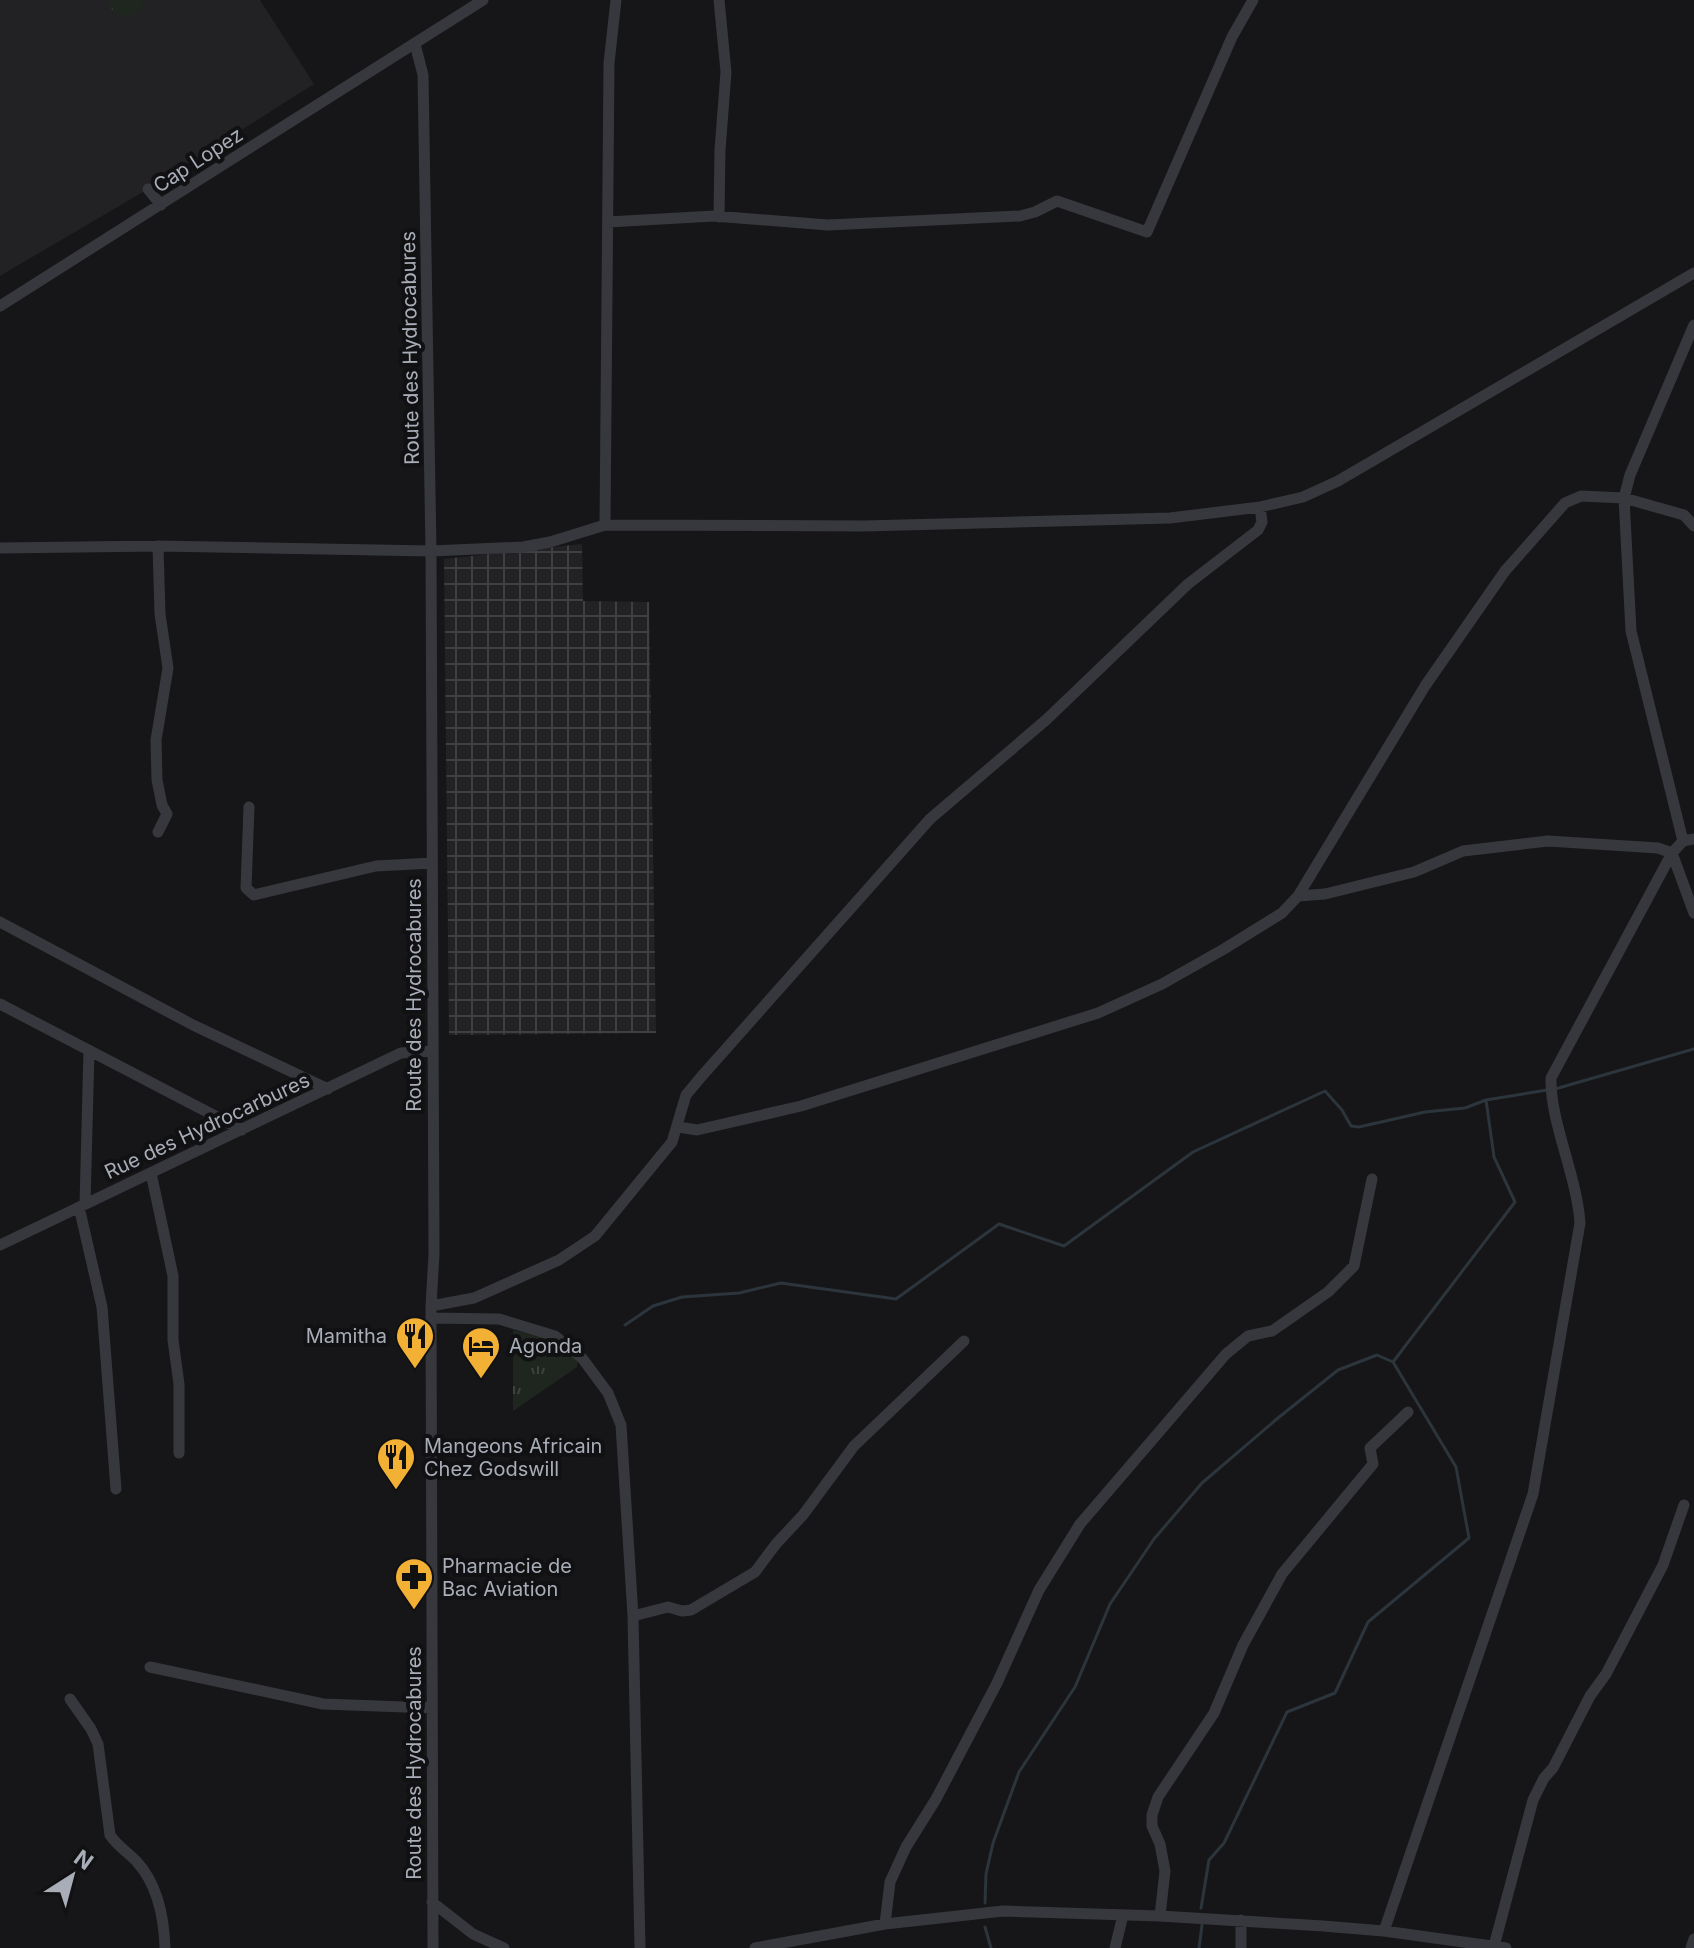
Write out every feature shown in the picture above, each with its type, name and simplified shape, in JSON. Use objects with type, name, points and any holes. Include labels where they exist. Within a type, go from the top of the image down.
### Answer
[{"type":"street","name":"Cap Lopez","points":[[0,306],[483,0]]},
{"type":"street","points":[[605,525],[609,63],[616,0]]},
{"type":"street","points":[[719,0],[726,72],[719,217]]},
{"type":"street","points":[[608,222],[719,217],[828,225],[1020,216],[1057,201],[1147,232],[1232,37],[1253,0]]},
{"type":"street","name":"Route des Hydrocabures","points":[[415,44],[423,75],[431,551],[433,1948]]},
{"type":"street","points":[[148,189],[161,205]]},
{"type":"street","points":[[0,548],[158,546],[431,551],[523,547],[605,525],[864,526],[1170,518],[1260,507],[1303,497],[1338,481],[1694,273]]},
{"type":"street","points":[[1384,1931],[1533,1494],[1580,1223],[1579,1205],[1553,1100],[1551,1086],[1557,1063],[1672,853],[1689,840],[1631,631],[1624,498],[1630,475],[1694,325]]},
{"type":"street","points":[[679,1127],[697,1130],[801,1106],[1098,1013],[1162,984],[1224,949],[1282,913],[1298,896],[1425,686],[1505,571],[1565,503],[1581,496],[1624,498],[1684,515],[1694,526]]},
{"type":"street","points":[[432,1312],[474,1298],[559,1260],[595,1236],[672,1142],[679,1127],[680,1111],[686,1095],[930,819],[1046,720],[1188,584],[1258,530],[1262,522],[1260,507]]},
{"type":"street","points":[[158,546],[160,614],[168,668],[156,740],[157,780],[167,814],[158,832]]},
{"type":"street","points":[[249,807],[246,888],[254,895],[376,866],[432,863]]},
{"type":"street","points":[[1298,896],[1325,894],[1414,872],[1463,851],[1548,841],[1658,848],[1672,853]]},
{"type":"street","points":[[1672,853],[1694,913]]},
{"type":"street","points":[[0,922],[193,1025],[328,1089]]},
{"type":"street","points":[[0,1004],[242,1130]]},
{"type":"street","points":[[89,1050],[82,1206],[102,1307],[116,1489]]},
{"type":"street","name":"Rue des Hydrocarbures","points":[[0,1245],[401,1053],[432,1051]]},
{"type":"street","points":[[151,1173],[173,1276],[179,1453]]},
{"type":"street","points":[[885,1924],[890,1882],[906,1847],[936,1799],[997,1683],[1039,1590],[1080,1524],[1226,1354],[1248,1336],[1272,1331],[1328,1292],[1354,1266],[1372,1179]]},
{"type":"street","points":[[432,1312],[499,1319],[555,1336],[582,1358],[608,1393],[621,1425],[633,1616],[640,1948]]},
{"type":"street","points":[[633,1616],[668,1607],[691,1610],[755,1572],[803,1515],[854,1446],[964,1341]]},
{"type":"street","points":[[1160,1916],[1165,1871],[1160,1844],[1152,1826],[1158,1797],[1214,1713],[1243,1645],[1282,1574],[1373,1464],[1370,1448],[1408,1412]]},
{"type":"street","points":[[755,1948],[885,1924],[1003,1911],[1241,1920],[1384,1931],[1422,1943],[1500,1947],[1533,1800],[1590,1696],[1606,1674],[1656,1579],[1684,1505]]},
{"type":"street","points":[[150,1667],[323,1704],[432,1708]]},
{"type":"street","points":[[70,1699],[98,1744],[110,1835],[118,1847],[136,1861],[151,1882],[163,1917],[165,1948]]},
{"type":"street","points":[[432,1902],[473,1934],[504,1948]]},
{"type":"street","points":[[1115,1948],[1123,1915]]},
{"type":"street","points":[[1241,1920],[1241,1948]]},
{"type":"street","points":[[1691,1948],[1694,1939]]},
{"type":"shaded area","points":[[0,0],[260,0],[314,84],[148,189],[0,276]]},
{"type":"shaded area","points":[[582,544],[583,601],[649,602],[656,1033],[449,1035],[444,559]]},
{"type":"green space","points":[[144,0],[139,11],[130,17],[115,14],[107,1]]},
{"type":"green space","points":[[513,1330],[553,1340],[578,1359],[577,1367],[513,1411]]},
{"type":"waterway","points":[[1555,1089],[1694,1049]]},
{"type":"waterway","points":[[1393,1362],[1515,1202],[1494,1157],[1486,1100],[1547,1090]]},
{"type":"waterway","points":[[625,1325],[653,1306],[682,1297],[739,1293],[781,1283],[896,1299],[999,1224],[1064,1246],[1193,1152],[1325,1091],[1351,1126],[1359,1127],[1425,1112],[1465,1108],[1486,1100]]},
{"type":"waterway","points":[[985,1903],[986,1874],[993,1843],[1019,1772],[1075,1687],[1110,1604],[1154,1539],[1202,1483],[1278,1418],[1338,1370],[1377,1355],[1393,1362],[1456,1467],[1469,1538],[1368,1622],[1335,1693],[1287,1712],[1224,1843],[1209,1860],[1201,1908]]},
{"type":"waterway","points":[[1199,1948],[1202,1925]]},
{"type":"waterway","points":[[985,1927],[991,1948]]},
{"type":"place","name":"Mamitha","points":[[415,1370]]},
{"type":"place","name":"Agonda","points":[[481,1380]]},
{"type":"place","name":"Mangeons Africain Chez Godswill","points":[[396,1491]]},
{"type":"place","name":"Pharmacie de Bac Aviation","points":[[414,1611]]}]
